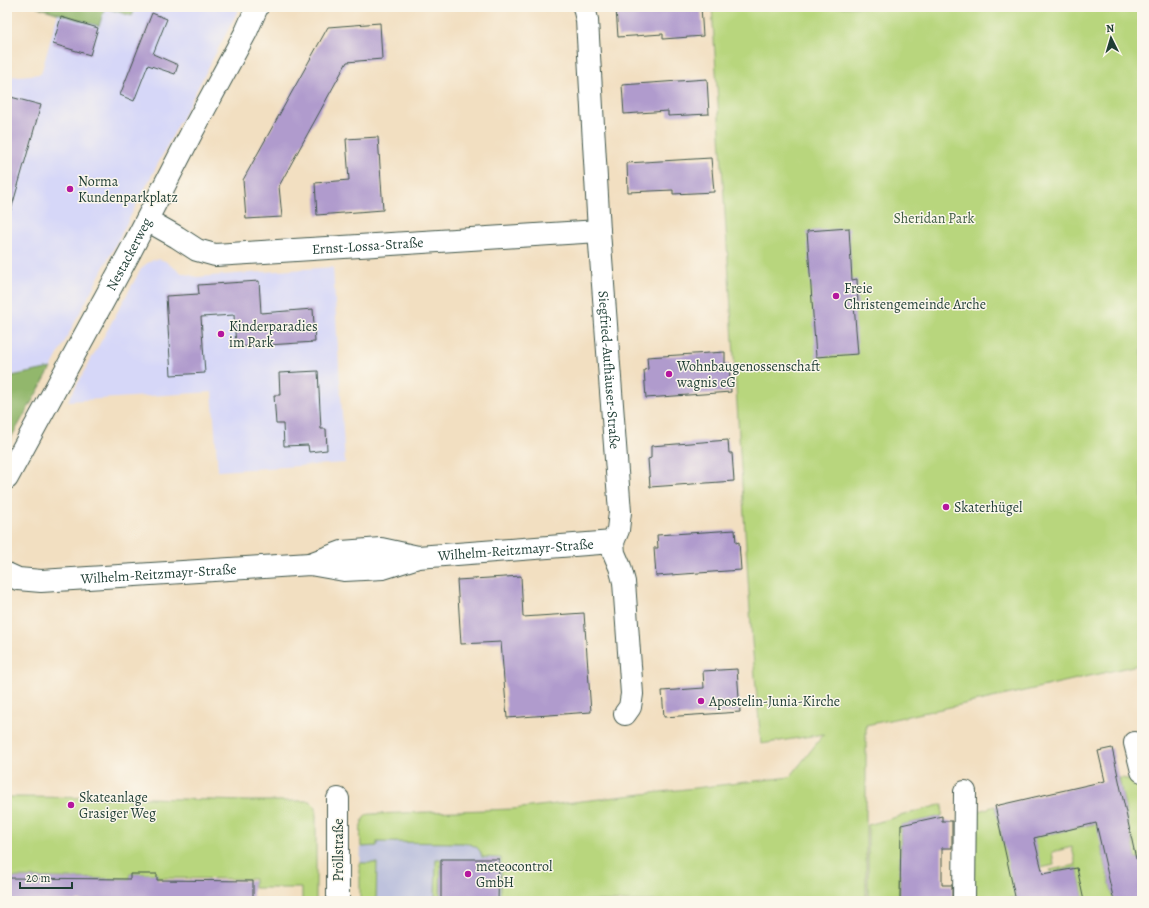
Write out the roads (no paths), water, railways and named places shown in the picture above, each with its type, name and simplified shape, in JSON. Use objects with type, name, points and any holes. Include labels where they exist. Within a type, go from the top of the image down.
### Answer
[{"type":"street","name":"Nestackerweg","points":[[7,478],[120,271],[246,32],[257,7]]},
{"type":"street","name":"Siegfried-Aufhäuser-Straße","points":[[587,11],[598,231],[620,512],[618,530],[613,542],[614,554],[620,567],[624,582],[632,694],[630,707],[625,714]]},
{"type":"street","name":"Ernst-Lossa-Straße","points":[[147,220],[197,250],[215,255],[598,231]]},
{"type":"street","name":"Wilhelm-Reitzmayr-Straße","points":[[7,574],[18,579],[41,582],[310,564],[344,570],[383,568],[418,557],[613,542]]},
{"type":"street","points":[[1135,743],[1142,771]]},
{"type":"street","points":[[964,901],[965,792]]},
{"type":"street","name":"Pröllstraße","points":[[338,799],[338,901]]},
{"type":"place","name":"Norma Kundenparkplatz","points":[[70,189]]},
{"type":"place","name":"Freie Christengemeinde Arche","points":[[836,296]]},
{"type":"place","name":"Kinderparadies im Park","points":[[221,334]]},
{"type":"place","name":"Wohnbaugenossenschaft wagnis eG","points":[[669,374]]},
{"type":"place","name":"Skaterhügel","points":[[946,507]]},
{"type":"place","name":"Apostelin-Junia-Kirche","points":[[701,701]]},
{"type":"place","name":"Skateanlage Grasiger Weg","points":[[71,805]]},
{"type":"place","name":"meteocontrol GmbH","points":[[468,874]]},
{"type":"park label","name":"Sheridan Park","points":[[934,218]]}]
